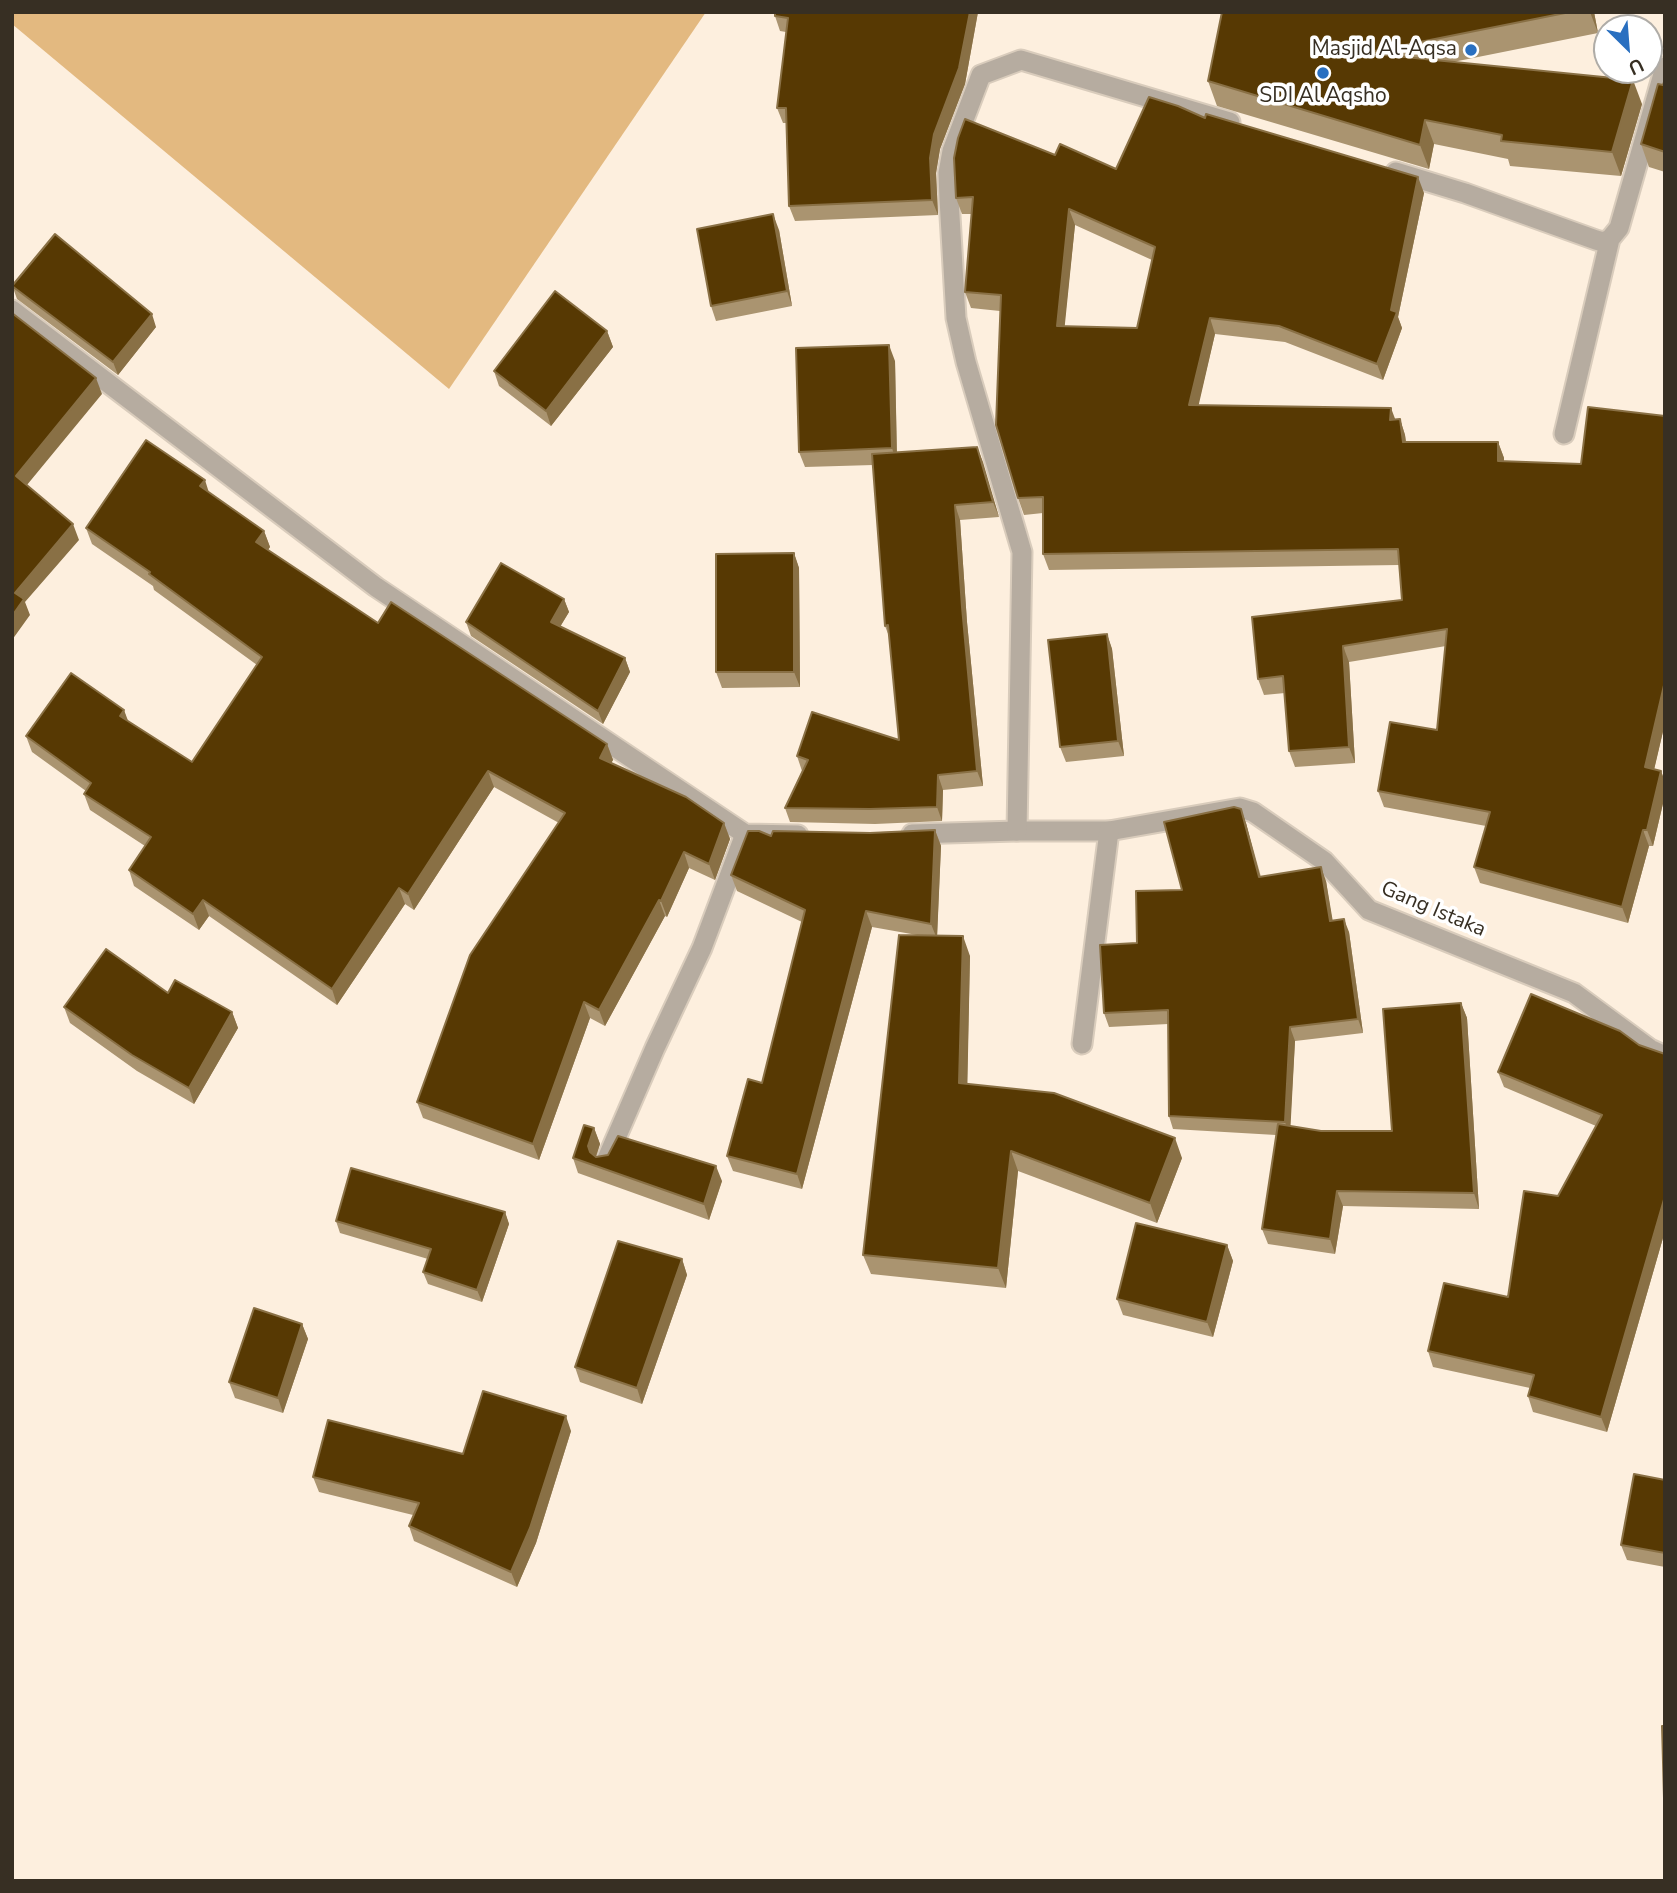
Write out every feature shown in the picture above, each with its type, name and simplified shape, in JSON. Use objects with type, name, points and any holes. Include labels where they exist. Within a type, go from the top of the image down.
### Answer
[{"type":"street","points":[[1017,831],[1022,552],[966,362],[956,318],[948,173],[952,151],[981,75],[1021,60],[1252,128]]},
{"type":"street","points":[[1564,434],[1610,239],[1619,228],[1665,66]]},
{"type":"street","points":[[1372,165],[1465,193],[1595,240],[1603,242],[1610,239]]},
{"type":"street","points":[[12,310],[376,587],[745,834],[823,835]]},
{"type":"street","name":"Gang Istaka","points":[[887,835],[1110,831],[1240,808],[1253,812],[1324,861],[1369,910],[1574,993],[1650,1049],[1665,1056]]},
{"type":"street","points":[[1082,1044],[1110,831]]},
{"type":"street","points":[[607,1161],[655,1048],[702,948],[745,834]]},
{"type":"shaded area","points":[[12,12],[706,12],[449,389],[12,24]]},
{"type":"building","points":[[775,12],[970,12],[959,68],[934,134],[930,158],[932,200],[789,206],[786,108],[777,108],[788,18],[775,16]]},
{"type":"building","points":[[1222,12],[1570,12],[1365,53],[1593,76],[1593,84],[1632,84],[1612,152],[1501,141],[1502,135],[1425,120],[1420,145],[1208,81]]},
{"type":"building","points":[[1665,79],[1665,152],[1641,144],[1658,84],[1663,85]]},
{"type":"building","points":[[1149,97],[1205,118],[1206,114],[1418,177],[1391,310],[1397,312],[1377,364],[1279,326],[1210,318],[1189,405],[1391,408],[1390,420],[1400,419],[1403,442],[1498,442],[1498,461],[1581,464],[1588,407],[1665,416],[1665,681],[1645,767],[1661,771],[1647,830],[1643,830],[1622,907],[1474,867],[1490,812],[1378,791],[1390,722],[1437,730],[1447,629],[1343,646],[1349,747],[1289,751],[1283,676],[1258,679],[1252,617],[1402,600],[1398,549],[1043,554],[1043,497],[1018,498],[996,425],[1001,295],[965,292],[973,197],[956,198],[954,158],[965,119],[1055,155],[1060,144],[1116,169]],"holes":[[[1069,209],[1155,247],[1137,328],[1057,326]]]},
{"type":"building","points":[[773,214],[787,291],[711,306],[697,229]]},
{"type":"building","points":[[55,234],[152,314],[113,362],[12,286]]},
{"type":"building","points":[[555,291],[607,331],[546,411],[494,371]]},
{"type":"building","points":[[12,313],[96,378],[16,476],[73,524],[15,593],[24,599],[12,616]]},
{"type":"building","points":[[889,345],[892,448],[799,452],[796,348]]},
{"type":"building","points":[[146,440],[205,480],[200,486],[264,531],[256,542],[378,623],[391,602],[607,744],[600,758],[686,797],[724,823],[709,864],[684,852],[661,901],[659,900],[599,1010],[584,1002],[533,1144],[417,1102],[470,955],[565,813],[488,771],[408,894],[399,888],[332,989],[203,900],[193,914],[129,870],[151,837],[84,794],[91,783],[26,736],[71,673],[124,710],[120,716],[192,762],[262,657],[149,574],[150,572],[86,528]]},
{"type":"building","points":[[977,447],[993,502],[955,505],[977,771],[938,775],[937,807],[785,808],[808,760],[797,756],[812,712],[899,740],[888,625],[885,626],[872,454]]},
{"type":"building","points":[[794,553],[794,672],[716,672],[716,554]]},
{"type":"building","points":[[501,563],[564,599],[551,622],[625,658],[598,711],[466,622]]},
{"type":"building","points":[[1107,634],[1118,741],[1060,747],[1048,640]]},
{"type":"building","points":[[1234,807],[1241,809],[1259,877],[1321,867],[1330,921],[1344,919],[1358,1019],[1290,1027],[1285,1122],[1169,1116],[1168,1010],[1104,1013],[1100,945],[1137,943],[1136,891],[1182,890],[1164,822]]},
{"type":"building","points":[[935,830],[931,924],[866,911],[797,1174],[727,1156],[748,1079],[762,1083],[805,910],[731,875],[748,831],[759,831],[771,836],[773,831],[870,833]]},
{"type":"building","points":[[899,935],[963,936],[959,1083],[1054,1093],[1175,1138],[1150,1203],[1011,1151],[998,1268],[863,1255]]},
{"type":"building","points":[[106,949],[168,993],[175,980],[232,1012],[189,1088],[132,1055],[64,1007]]},
{"type":"building","points":[[1531,994],[1620,1031],[1639,1045],[1665,1054],[1665,1196],[1601,1417],[1528,1396],[1534,1375],[1428,1351],[1444,1283],[1508,1297],[1524,1191],[1558,1196],[1602,1115],[1498,1072]]},
{"type":"building","points":[[1461,1003],[1474,1193],[1337,1191],[1330,1239],[1262,1229],[1278,1124],[1321,1131],[1392,1131],[1383,1009]]},
{"type":"building","points":[[584,1125],[594,1128],[588,1146],[596,1157],[608,1155],[618,1136],[716,1166],[704,1204],[573,1158]]},
{"type":"building","points":[[351,1168],[505,1212],[477,1290],[423,1272],[431,1249],[336,1221]]},
{"type":"building","points":[[1136,1223],[1227,1245],[1207,1322],[1117,1299]]},
{"type":"building","points":[[618,1241],[682,1259],[637,1388],[575,1367]]},
{"type":"building","points":[[254,1308],[302,1324],[278,1398],[229,1382]]},
{"type":"building","points":[[483,1391],[566,1416],[530,1528],[511,1572],[409,1526],[419,1503],[313,1477],[328,1420],[463,1454]]},
{"type":"building","points":[[1634,1474],[1665,1480],[1665,1553],[1621,1545]]},
{"type":"building","points":[[1662,1726],[1665,1726],[1664,1798]]},
{"type":"place","name":"Masjid Al-Aqsa","points":[[1471,50]]},
{"type":"place","name":"SDI Al Aqsho","points":[[1323,73]]}]
